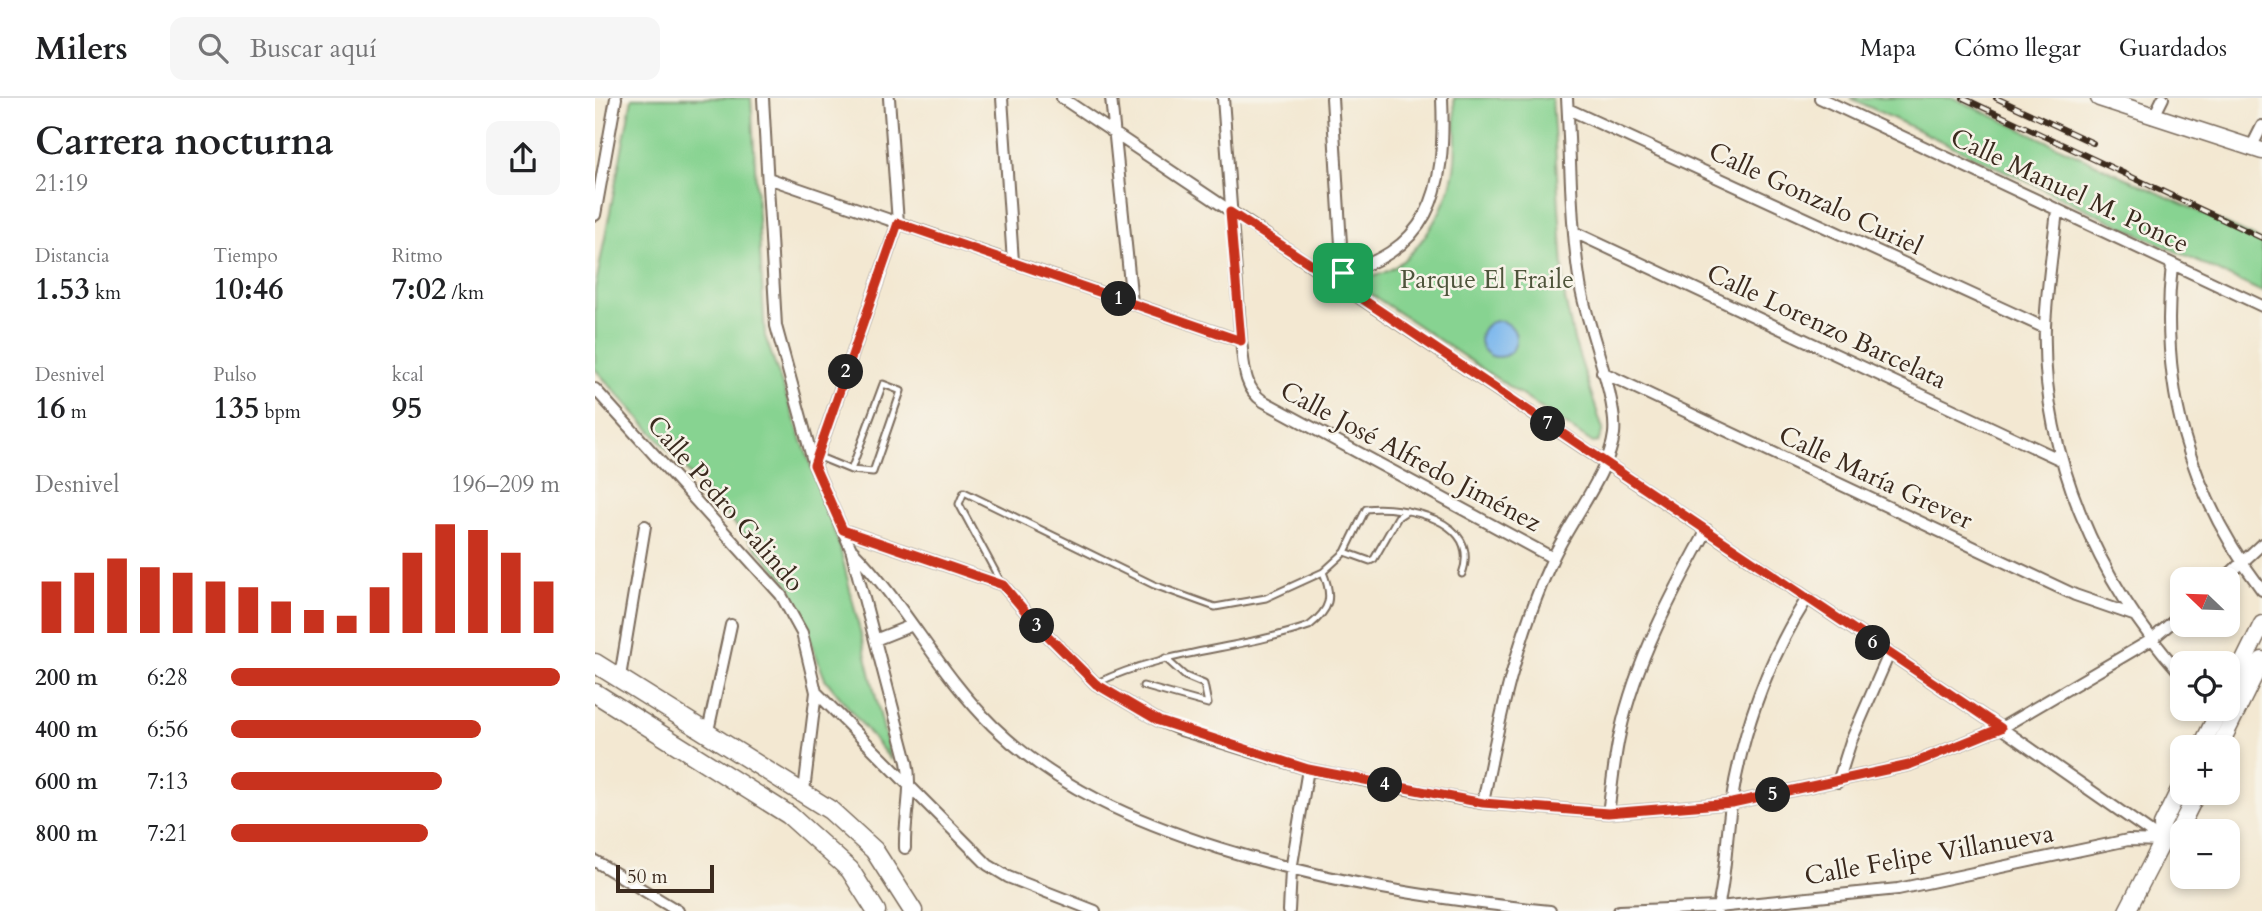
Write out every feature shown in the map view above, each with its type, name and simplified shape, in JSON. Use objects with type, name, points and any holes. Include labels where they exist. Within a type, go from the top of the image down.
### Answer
[{"type":"main road","points":[[2099,98],[2153,118],[2257,148]]},
{"type":"main road","points":[[2240,669],[2262,624]]},
{"type":"main road","points":[[2225,735],[2262,660]]},
{"type":"main road","points":[[595,663],[804,791],[830,810],[874,850],[913,911]]},
{"type":"main road","points":[[595,693],[789,815],[850,870],[876,911]]},
{"type":"main road","points":[[2127,911],[2163,841],[2162,825],[2172,805]]},
{"type":"main road","points":[[2163,841],[2177,833],[2191,805]]},
{"type":"street","points":[[595,215],[616,98]]},
{"type":"street","points":[[763,98],[774,315],[816,461],[851,549],[907,762],[910,784],[904,818],[905,848]]},
{"type":"street","points":[[816,461],[898,223],[889,98]]},
{"type":"street","points":[[1002,98],[1013,262]]},
{"type":"street","points":[[1062,98],[1707,530],[1806,600],[2001,728],[2163,841]]},
{"type":"street","points":[[1111,98],[1132,303]]},
{"type":"street","name":"Calle José Alfredo Jiménez","points":[[1223,98],[1241,341],[1245,377],[1256,397],[1553,558]]},
{"type":"street","points":[[1332,98],[1343,286]]},
{"type":"street","points":[[1329,276],[1389,256],[1401,247],[1423,217],[1442,165],[1442,98]]},
{"type":"street","name":"Calle Manuel M. Ponce","points":[[1820,98],[2262,306]]},
{"type":"street","points":[[2153,118],[2163,98]]},
{"type":"street","points":[[1483,803],[1514,663],[1553,558],[1605,462],[1615,431],[1585,309],[1574,232],[1567,104]]},
{"type":"street","name":"Calle Gonzalo Curiel","points":[[1567,104],[2045,328]]},
{"type":"street","points":[[2257,148],[2262,126]]},
{"type":"street","points":[[768,178],[1241,341]]},
{"type":"street","points":[[2057,209],[2045,328],[2049,386],[2061,460],[2098,551],[2133,615],[2170,661]]},
{"type":"street","name":"Calle Lorenzo Barcelata","points":[[1574,232],[2061,460]]},
{"type":"street","points":[[2172,264],[2168,341],[2183,435],[2207,501],[2243,564],[2262,590]]},
{"type":"street","name":"Calle María Grever","points":[[1602,372],[2075,595],[2133,615]]},
{"type":"street","name":"Calle Pedro Galindo","points":[[595,389],[781,595],[802,633],[816,692]]},
{"type":"street","points":[[620,677],[645,526]]},
{"type":"street","points":[[843,530],[1003,585],[1035,623],[1096,684],[1159,721],[1308,769],[1483,803],[1608,813],[1732,803],[1909,765],[2001,728],[2151,640],[2170,624]]},
{"type":"street","points":[[1608,813],[1620,733],[1634,686],[1665,607],[1707,530]]},
{"type":"street","points":[[2239,567],[2262,544]]},
{"type":"street","points":[[851,549],[965,696],[993,726],[1028,757],[1104,806],[1141,822],[1291,870],[1380,890],[1551,911]]},
{"type":"street","points":[[2243,564],[2262,558]]},
{"type":"street","points":[[1717,909],[1732,803],[1750,721],[1770,665],[1806,600]]},
{"type":"street","points":[[708,731],[731,625]]},
{"type":"street","points":[[875,640],[910,626]]},
{"type":"street","points":[[1838,782],[1851,741],[1888,653]]},
{"type":"street","points":[[816,692],[993,869],[1095,911]]},
{"type":"street","points":[[804,791],[816,692]]},
{"type":"street","points":[[1289,911],[1291,870],[1308,769]]},
{"type":"street","name":"Calle Felipe Villanueva","points":[[1619,911],[1717,909],[1898,889],[2128,841],[2163,841]]},
{"type":"street","points":[[595,861],[678,911]]},
{"type":"lane","points":[[816,461],[851,470],[873,472],[901,391],[897,388],[883,384],[851,470]]},
{"type":"lane","points":[[1003,585],[959,504],[964,492],[1154,585],[1215,607],[1254,602],[1324,572],[1345,552],[1366,509],[1407,511],[1429,517],[1458,535],[1466,548],[1462,574]]},
{"type":"lane","points":[[1345,552],[1370,561],[1374,559],[1398,517],[1407,511]]},
{"type":"lane","points":[[1096,684],[1129,668],[1165,658],[1310,626],[1327,610],[1331,599],[1324,572]]},
{"type":"lane","points":[[1143,686],[1207,704],[1204,684],[1185,677],[1165,658]]},
{"type":"green space","points":[[632,98],[751,98],[765,336],[840,548],[891,760],[825,679],[789,584],[595,369],[595,289]]},
{"type":"green space","name":"Parque El Fraile","points":[[1454,98],[1552,98],[1565,299],[1574,340],[1603,430],[1598,442],[1593,443],[1359,286],[1360,281],[1387,271],[1406,258],[1439,213],[1455,166]]},
{"type":"green space","points":[[1850,98],[1954,98],[2262,241],[2262,292]]},
{"type":"water","points":[[1498,321],[1511,326],[1516,339],[1511,352],[1498,357],[1485,352],[1480,339],[1485,326]]},
{"type":"railway","points":[[1963,98],[2262,238]]},
{"type":"railway","points":[[1996,98],[2093,143]]},
{"type":"route","points":[[1230,212],[1329,276],[1343,273],[1343,286],[1707,530],[1806,600],[2001,728],[1909,765],[1838,782],[1732,803],[1608,813],[1483,803],[1308,769],[1159,721],[1096,684],[1023,611],[1003,585],[843,530],[814,465],[898,223],[1241,341],[1230,212]]}]
